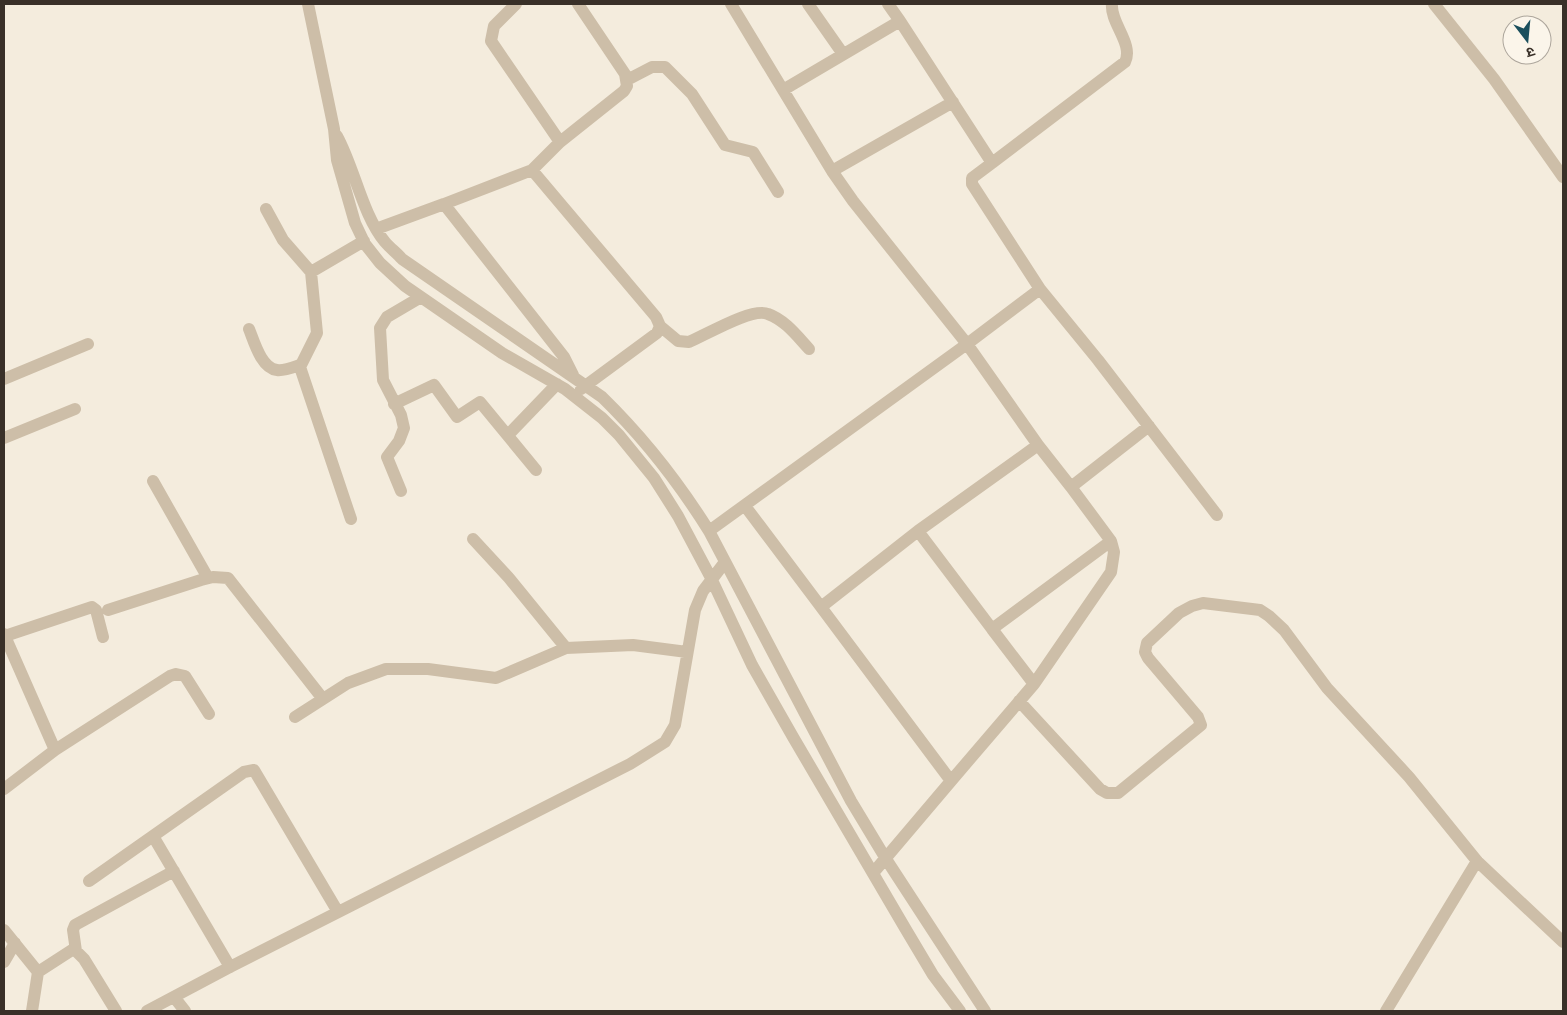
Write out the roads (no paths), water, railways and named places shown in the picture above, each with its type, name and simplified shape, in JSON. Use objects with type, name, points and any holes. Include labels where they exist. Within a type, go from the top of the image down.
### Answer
[{"type":"street","points":[[308,4],[334,129],[337,160],[355,223],[364,241],[380,262],[405,286],[502,353],[557,384],[575,397],[619,435],[654,478],[678,516],[711,578],[752,665],[772,701],[933,974],[960,1011]]},
{"type":"street","points":[[516,4],[494,26],[490,36],[491,41],[560,142]]},
{"type":"street","points":[[376,229],[532,170],[560,142],[624,92],[627,80],[578,4]]},
{"type":"street","points":[[732,4],[832,171],[878,235],[967,344],[1038,445],[1111,541],[1114,552],[1111,572],[1034,684],[1027,709],[951,781],[873,874]]},
{"type":"street","points":[[808,4],[843,54]]},
{"type":"street","points":[[888,4],[992,162]]},
{"type":"street","points":[[1112,4],[1114,21],[1127,51],[1125,62],[992,162],[972,178],[972,184],[1040,288],[1217,515]]},
{"type":"street","points":[[1434,4],[1494,79],[1563,177]]},
{"type":"street","points":[[783,90],[900,22]]},
{"type":"street","points":[[627,80],[657,65],[665,67],[692,94],[725,145],[753,152],[778,192]]},
{"type":"street","points":[[832,171],[953,102]]},
{"type":"street","points":[[334,129],[349,158],[376,229],[386,243],[402,259],[585,384],[624,418],[686,497],[709,531],[851,801],[886,859],[985,1011]]},
{"type":"street","points":[[532,170],[656,317],[660,326],[678,341],[688,342],[749,315],[764,313],[782,322],[809,349]]},
{"type":"street","points":[[444,204],[564,357],[574,377]]},
{"type":"street","points":[[266,210],[283,240],[311,272],[316,333],[300,365],[300,372],[351,518]]},
{"type":"street","points":[[311,272],[364,241]]},
{"type":"street","points":[[709,531],[967,344],[1040,288]]},
{"type":"street","points":[[401,491],[387,457],[399,441],[404,428],[382,374],[380,328],[387,317],[421,297]]},
{"type":"street","points":[[575,397],[585,384],[657,333],[660,326]]},
{"type":"street","points":[[249,329],[259,352],[273,369],[280,370],[300,365]]},
{"type":"street","points":[[4,379],[88,344]]},
{"type":"street","points":[[508,435],[557,384]]},
{"type":"street","points":[[394,404],[434,385],[456,417],[460,417],[480,402],[536,470]]},
{"type":"street","points":[[4,438],[75,409]]},
{"type":"street","points":[[1071,487],[1149,426]]},
{"type":"street","points":[[821,607],[918,531],[1038,445]]},
{"type":"street","points":[[153,481],[208,578]]},
{"type":"street","points":[[745,506],[951,781]]},
{"type":"street","points":[[918,531],[1034,684]]},
{"type":"street","points":[[474,539],[509,578],[566,648]]},
{"type":"street","points":[[992,629],[1111,541]]},
{"type":"street","points":[[148,1011],[230,967],[654,750],[665,742],[675,725],[695,610],[711,578],[725,562]]},
{"type":"street","points":[[108,610],[208,578],[222,576],[233,582],[324,699]]},
{"type":"street","points":[[1027,709],[1100,789],[1107,793],[1118,793],[1201,725],[1198,717],[1148,658],[1145,652],[1147,643],[1179,613],[1192,606],[1203,603],[1260,610],[1284,630],[1327,688],[1408,778],[1478,861],[1563,942]]},
{"type":"street","points":[[55,750],[4,635],[92,607],[96,610],[103,637]]},
{"type":"street","points":[[295,717],[348,683],[386,669],[428,669],[496,678],[566,648],[632,645],[687,652]]},
{"type":"street","points":[[4,789],[55,750],[176,674],[185,676],[209,714]]},
{"type":"street","points":[[772,701],[791,688]]},
{"type":"street","points":[[89,882],[244,772],[254,770],[338,912]]},
{"type":"street","points":[[153,836],[230,967]]},
{"type":"street","points":[[1386,1011],[1478,861]]},
{"type":"street","points":[[116,1011],[84,958],[76,950],[73,930],[75,925],[174,871]]},
{"type":"street","points":[[4,930],[38,972],[32,1011]]},
{"type":"street","points":[[4,962],[15,943]]},
{"type":"street","points":[[38,972],[72,950],[76,950]]},
{"type":"street","points":[[174,997],[185,1011]]}]
